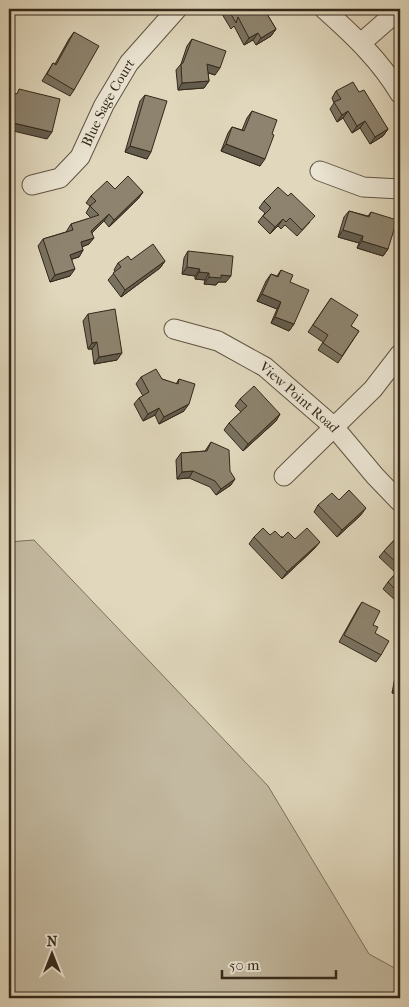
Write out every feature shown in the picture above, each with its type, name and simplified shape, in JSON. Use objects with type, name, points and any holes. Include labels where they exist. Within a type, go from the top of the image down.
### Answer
[{"type":"street","name":"Blue Sage Court","points":[[32,185],[60,178],[80,157],[104,105],[129,63],[177,9]]},
{"type":"street","points":[[324,9],[361,42],[389,75],[400,94]]},
{"type":"street","points":[[361,42],[400,9]]},
{"type":"street","points":[[320,171],[363,187],[400,190]]},
{"type":"street","name":"View Point Road","points":[[174,329],[218,341],[265,367],[334,427],[375,476],[400,502]]},
{"type":"street","points":[[284,476],[373,389],[400,354]]},
{"type":"shaded area","points":[[34,540],[268,786],[369,954],[400,971],[400,998],[9,998],[9,542]]},
{"type":"building","points":[[228,9],[264,9],[276,29],[261,38],[258,33],[249,38],[238,17],[236,23]]},
{"type":"building","points":[[74,32],[99,46],[74,90],[47,74],[53,63],[56,65]]},
{"type":"building","points":[[192,39],[226,51],[220,68],[207,64],[209,81],[182,83],[181,64]]},
{"type":"building","points":[[353,82],[359,92],[364,90],[388,129],[375,137],[365,121],[357,126],[348,111],[342,115],[334,102],[341,99],[336,91]]},
{"type":"building","points":[[19,89],[60,99],[52,132],[9,122],[9,92],[17,94]]},
{"type":"building","points":[[145,95],[167,101],[151,152],[130,146]]},
{"type":"building","points":[[252,111],[277,120],[272,134],[274,135],[265,159],[226,144],[232,127],[244,131]]},
{"type":"building","points":[[128,176],[143,192],[114,220],[109,214],[91,231],[94,238],[81,242],[83,250],[70,255],[75,269],[55,275],[43,239],[73,230],[71,224],[99,215],[90,206],[96,201],[91,196],[107,181],[115,189]]},
{"type":"building","points":[[278,187],[288,196],[291,193],[315,216],[302,230],[290,218],[286,222],[283,219],[275,227],[263,216],[271,208],[264,201]]},
{"type":"building","points":[[349,211],[369,217],[371,212],[397,220],[388,249],[362,241],[363,236],[343,230]]},
{"type":"building","points":[[9,235],[13,240],[9,244]]},
{"type":"building","points":[[153,244],[165,261],[125,290],[113,273],[121,267],[118,263],[128,256],[131,260]]},
{"type":"building","points":[[188,251],[233,256],[231,276],[221,275],[221,278],[209,277],[209,273],[199,272],[200,269],[187,267]]},
{"type":"building","points":[[281,270],[293,275],[290,282],[309,290],[294,324],[275,317],[281,302],[262,294],[271,274],[278,277]]},
{"type":"building","points":[[331,298],[358,315],[351,326],[359,331],[342,356],[323,343],[328,335],[313,325]]},
{"type":"building","points":[[115,309],[122,353],[99,357],[97,342],[92,343],[88,314]]},
{"type":"building","points":[[156,369],[162,379],[178,384],[179,379],[195,384],[189,404],[164,417],[159,408],[148,414],[139,398],[149,392],[141,377]]},
{"type":"building","points":[[254,386],[280,414],[248,444],[229,423],[247,406],[240,399]]},
{"type":"building","points":[[211,442],[229,450],[230,471],[235,479],[221,489],[215,481],[193,471],[182,472],[181,453],[207,451]]},
{"type":"building","points":[[349,490],[366,508],[342,530],[318,505],[332,493],[339,500]]},
{"type":"building","points":[[263,528],[270,535],[275,531],[282,538],[288,532],[295,539],[307,528],[320,542],[287,572],[254,537]]},
{"type":"building","points":[[400,534],[400,566],[384,551]]},
{"type":"building","points":[[400,569],[400,593],[399,593],[388,582]]},
{"type":"building","points":[[362,602],[380,611],[373,625],[378,627],[375,633],[389,641],[381,655],[344,635]]},
{"type":"building","points":[[400,668],[400,686],[397,686]]}]
